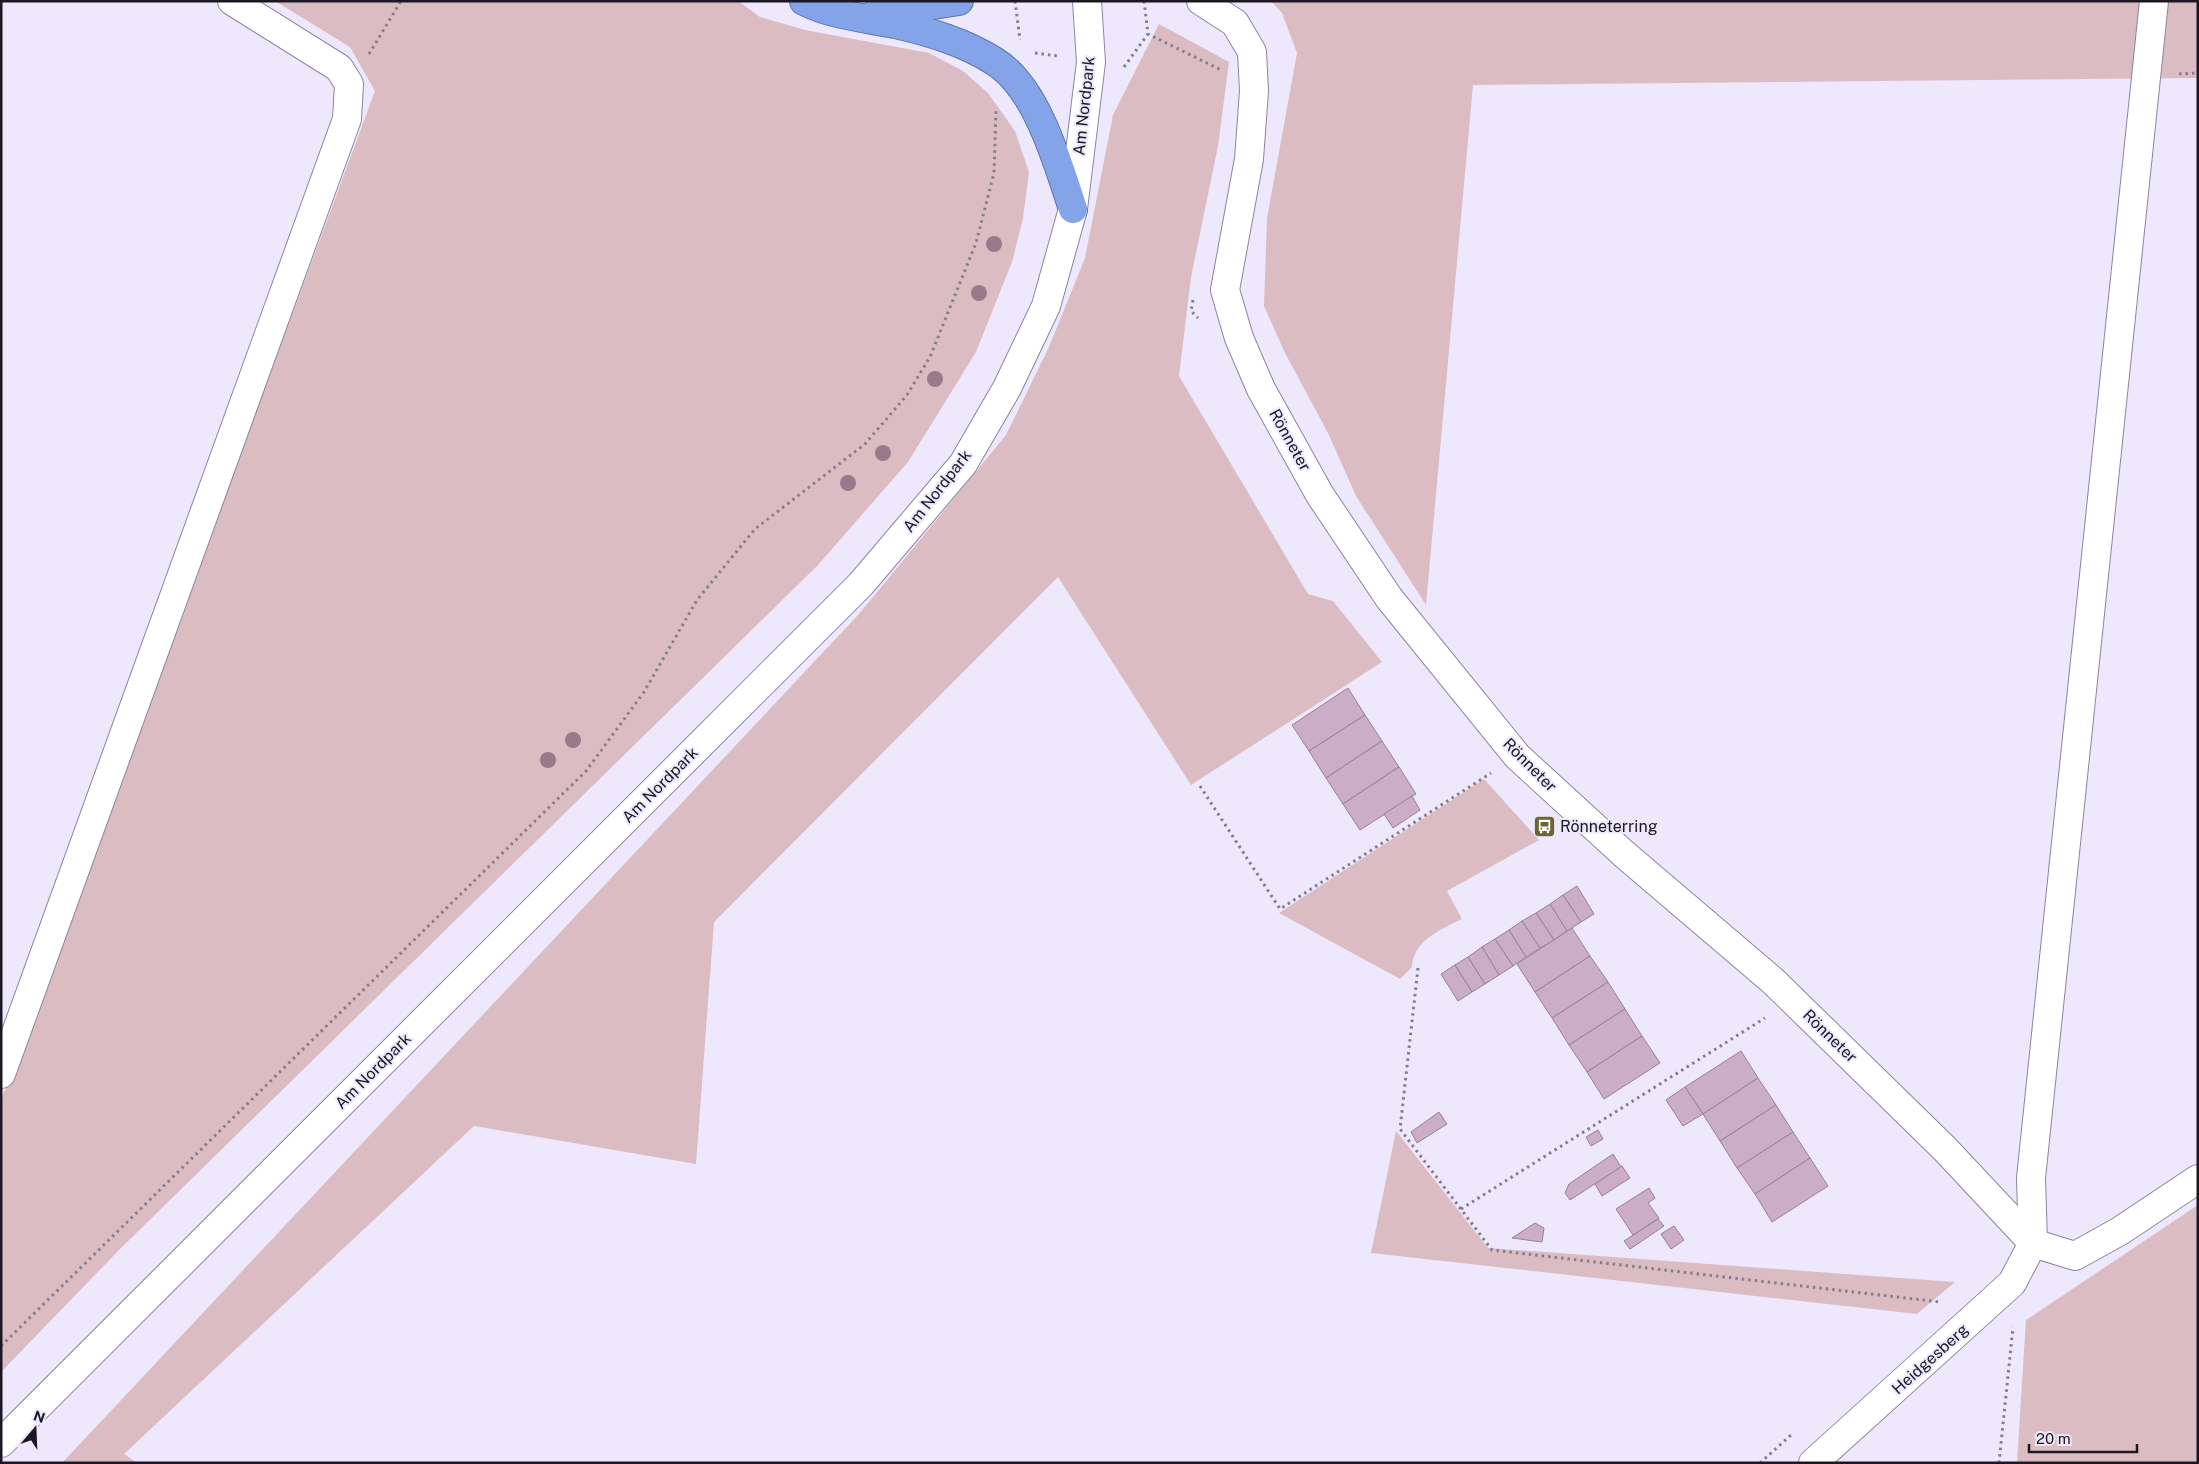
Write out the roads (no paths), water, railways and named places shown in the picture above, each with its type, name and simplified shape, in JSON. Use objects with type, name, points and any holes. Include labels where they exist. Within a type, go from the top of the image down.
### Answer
[{"type":"highway","points":[[804,1],[818,8],[859,16],[954,40],[996,61],[1013,78],[1033,105],[1054,150],[1073,209]]},
{"type":"highway","points":[[859,16],[959,1]]},
{"type":"street","points":[[1,1074],[347,119],[349,84],[339,68],[232,1]]},
{"type":"street","name":"Am Nordpark","points":[[1,1443],[861,584],[963,464],[1007,388],[1046,306],[1073,209],[1091,62],[1087,1]]},
{"type":"street","name":"Rönneter","points":[[1201,1],[1235,23],[1252,52],[1254,91],[1249,159],[1225,290],[1239,338],[1261,389],[1320,495],[1389,598],[1517,756],[1624,854],[1793,1000],[1945,1149],[2033,1243],[2075,1256],[2120,1231],[2198,1179]]},
{"type":"street","points":[[2033,1243],[2031,1178],[2154,1]]},
{"type":"street","name":"Heidgesberg","points":[[1813,1463],[2012,1284],[2033,1243]]},
{"type":"place","name":"Rönneterring","points":[[1544,826]]}]
